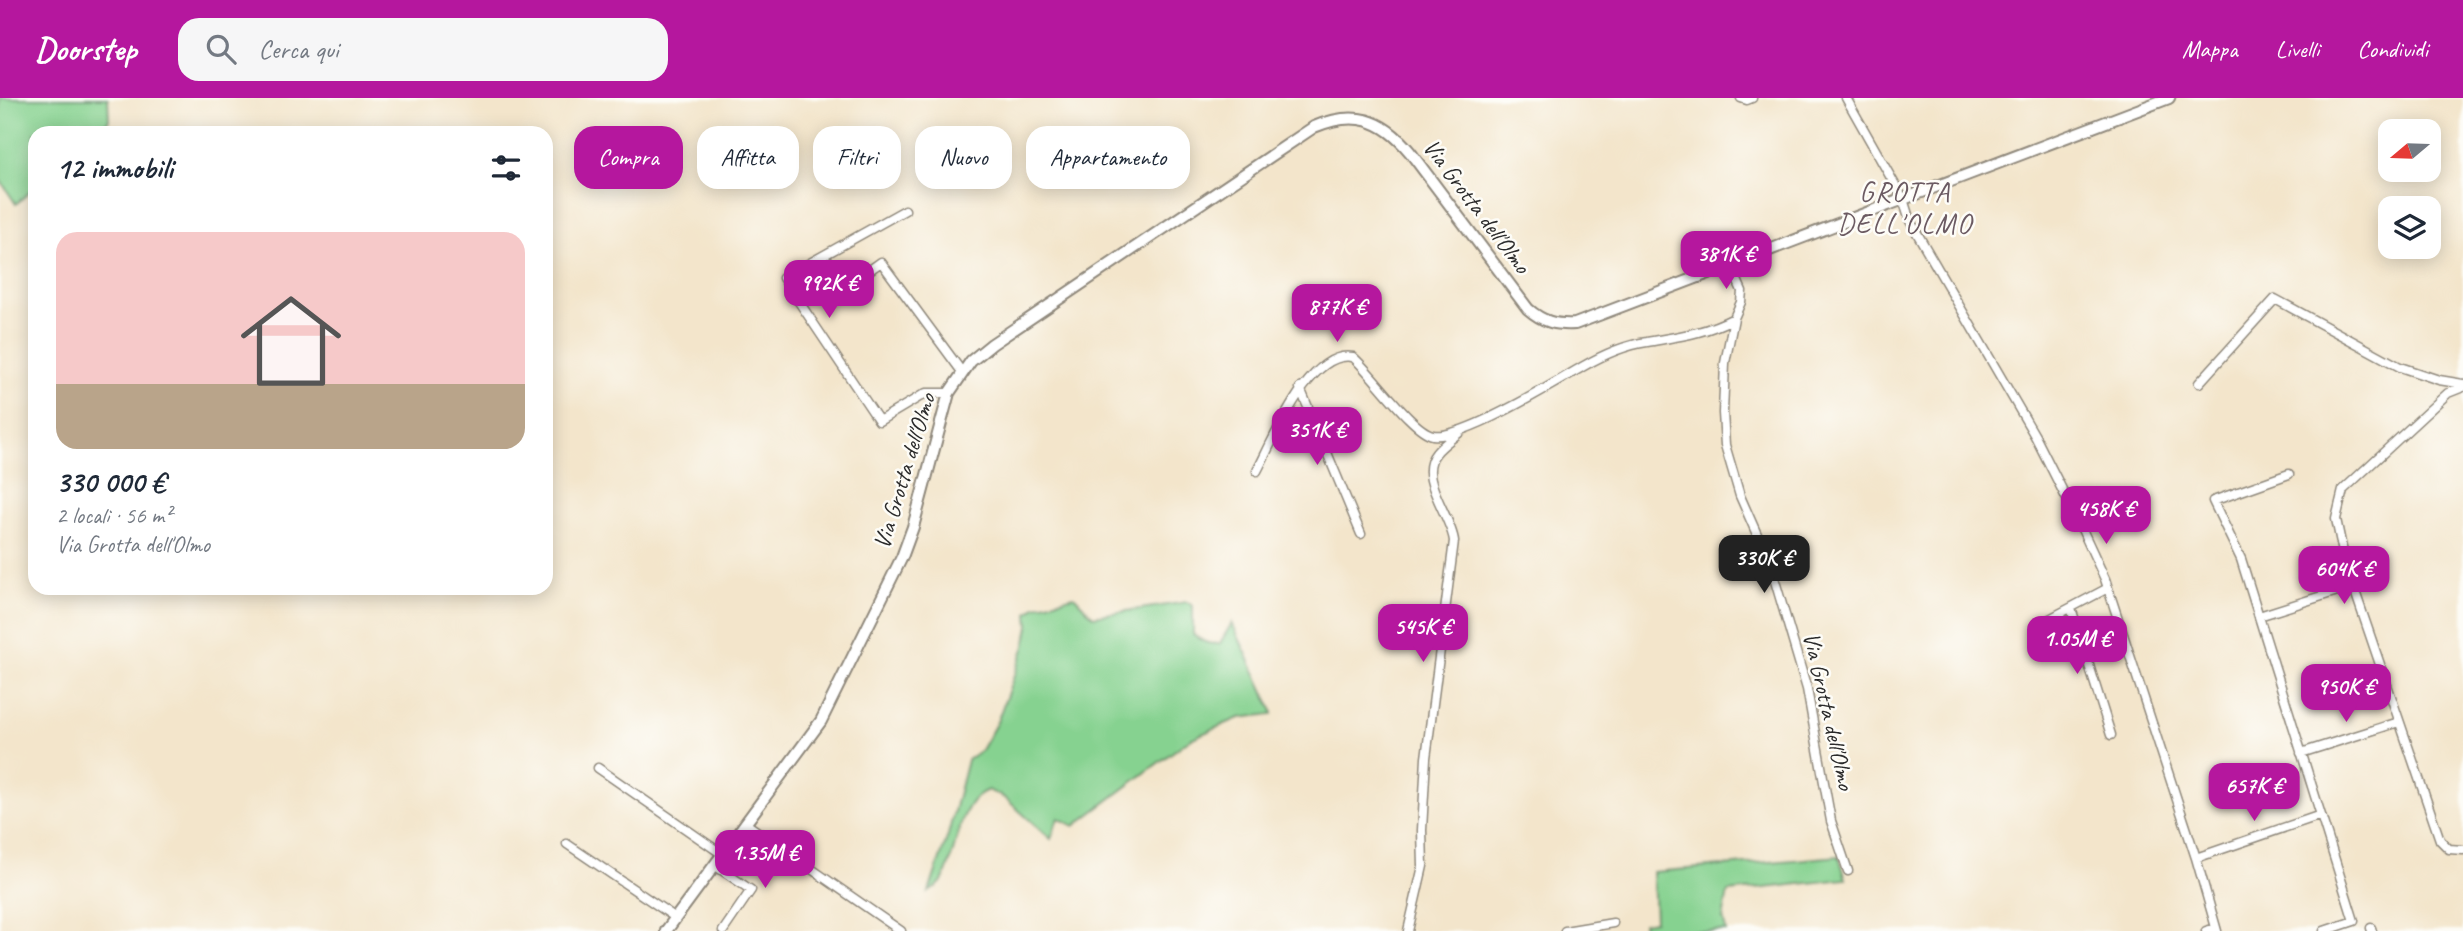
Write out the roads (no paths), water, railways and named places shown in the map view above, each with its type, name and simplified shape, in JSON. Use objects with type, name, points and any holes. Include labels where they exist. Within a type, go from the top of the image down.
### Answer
[{"type":"street","points":[[1741,98],[1752,98]]},
{"type":"street","points":[[1846,98],[1903,199],[1910,221],[2035,436],[2108,588],[2196,858],[2216,930],[2206,931]]},
{"type":"street","name":"Via Grotta dell'Olmo","points":[[666,931],[821,721],[902,557],[913,527],[949,393],[962,372],[992,344],[1314,127],[1331,120],[1357,118],[1380,125],[1399,139],[1528,309],[1541,320],[1554,324],[1575,324],[2169,98]]},
{"type":"street","points":[[905,210],[783,278],[879,421],[926,393],[949,393]]},
{"type":"street","points":[[853,282],[881,262],[962,372]]},
{"type":"street","name":"Via Grotta dell'Olmo","points":[[1730,264],[1742,291],[1725,363],[1725,445],[1740,496],[1770,564],[1807,689],[1831,821],[1848,871]]},
{"type":"street","points":[[2199,383],[2275,299],[2400,367],[2463,386]]},
{"type":"street","points":[[1257,471],[1300,388],[1324,366],[1341,357],[1353,357],[1408,417],[1430,435],[1444,434],[1463,429],[1599,359],[1644,342],[1687,337],[1714,329],[1734,318]]},
{"type":"street","points":[[2463,386],[2448,393],[2343,490],[2336,519],[2345,562],[2440,840],[2449,849],[2463,850]]},
{"type":"street","points":[[1300,388],[1360,534]]},
{"type":"street","points":[[1408,931],[1423,866],[1426,758],[1454,541],[1453,531],[1434,493],[1430,469],[1436,453],[1463,429]]},
{"type":"street","points":[[2288,474],[2213,501],[2241,559],[2354,921],[2324,931]]},
{"type":"street","points":[[2259,616],[2353,586]]},
{"type":"street","points":[[2038,625],[2108,588]]},
{"type":"street","points":[[2071,608],[2111,735]]},
{"type":"street","points":[[2301,753],[2399,722]]},
{"type":"street","points":[[598,768],[722,854]]},
{"type":"street","points":[[2196,858],[2321,815]]},
{"type":"street","points":[[745,822],[901,931]]},
{"type":"street","points":[[567,844],[676,918]]},
{"type":"street","points":[[714,865],[751,890],[723,931]]},
{"type":"street","points":[[1565,931],[1613,923]]},
{"type":"district","name":"GROTTA DELL'OLMO","points":[[1905,207]]}]
